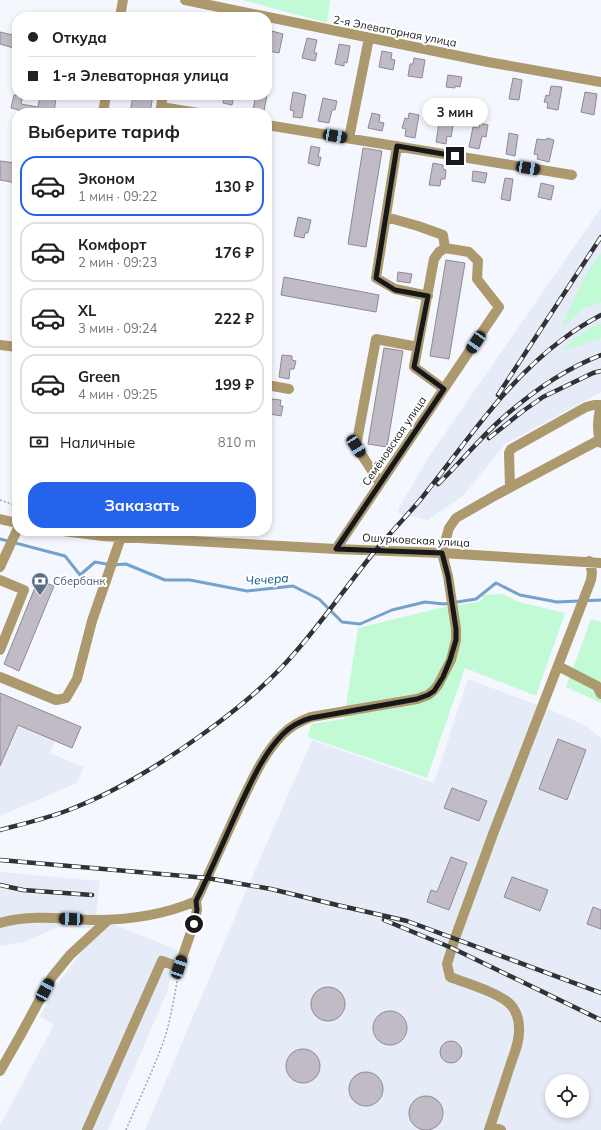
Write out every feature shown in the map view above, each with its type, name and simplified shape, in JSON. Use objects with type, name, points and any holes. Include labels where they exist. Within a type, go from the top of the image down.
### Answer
[{"type":"street","points":[[121,12],[124,0]]},
{"type":"street","name":"2-я Элеваторная улица","points":[[185,0],[243,12]]},
{"type":"street","name":"2-я Элеваторная улица","points":[[272,18],[488,62],[601,82]]},
{"type":"street","points":[[349,138],[369,38]]},
{"type":"street","points":[[272,125],[572,175]]},
{"type":"street","points":[[397,146],[376,278],[395,290],[428,296]]},
{"type":"street","points":[[386,217],[443,235],[446,248],[439,252],[434,259],[414,367],[444,389]]},
{"type":"street","name":"Семёновская улица","points":[[336,549],[499,307],[478,279],[478,261],[469,252],[446,248]]},
{"type":"street","points":[[380,483],[356,446],[376,339],[418,347]]},
{"type":"street","points":[[0,344],[12,346]]},
{"type":"street","points":[[272,386],[289,388]]},
{"type":"street","points":[[87,1130],[162,961],[179,967],[194,924],[197,910],[196,901],[254,778],[270,749],[282,734],[301,721],[417,699],[434,691],[450,660],[456,640],[456,629],[450,591],[442,553],[447,532],[452,522],[456,518],[510,487],[600,440],[598,417],[601,405],[586,407],[511,449],[509,454],[510,487]]},
{"type":"street","points":[[0,519],[12,522]]},
{"type":"street","name":"Ошурковская улица","points":[[103,536],[336,549],[442,553],[601,563]]},
{"type":"street","points":[[0,677],[56,700],[66,698],[77,679],[92,622],[121,537]]},
{"type":"street","points":[[0,567],[13,538]]},
{"type":"street","points":[[501,1130],[489,1128],[516,1048],[520,1029],[518,1020],[515,1012],[504,1000],[494,994],[450,977],[447,964],[453,943],[490,841],[591,580],[592,572],[589,562]]},
{"type":"street","points":[[0,580],[24,590],[0,650]]},
{"type":"street","points":[[558,666],[596,686],[601,694]]},
{"type":"street","points":[[0,923],[18,919],[47,918],[108,920],[133,918],[166,912],[196,901]]},
{"type":"street","points":[[0,1070],[52,977],[70,955],[108,920]]},
{"type":"path","points":[[0,500],[12,504]]},
{"type":"path","points":[[126,1130],[165,1036],[174,1000],[179,967]]},
{"type":"shaded area","points":[[601,208],[601,392],[505,444],[463,496],[428,520],[400,514],[398,509],[430,455]]},
{"type":"shaded area","points":[[468,679],[551,710],[586,726],[601,738],[601,1130],[145,1130],[249,884],[312,740],[434,783]]},
{"type":"shaded area","points":[[0,693],[81,727],[55,741],[50,753],[84,767],[77,783],[0,816]]},
{"type":"shaded area","points":[[0,872],[100,881],[95,924],[92,928],[59,927],[23,942],[0,946]]},
{"type":"shaded area","points":[[110,923],[178,950],[167,992],[108,1130],[0,1130],[0,1125],[54,1025],[40,1016],[59,982],[81,952]]},
{"type":"green space","points":[[243,0],[330,0],[327,23]]},
{"type":"green space","points":[[601,253],[601,302],[583,308],[572,320],[562,327],[566,315],[587,273]]},
{"type":"green space","points":[[601,323],[601,338],[579,346],[561,350],[586,330]]},
{"type":"green space","points":[[503,594],[519,602],[565,613],[536,696],[465,668],[427,778],[308,737],[311,724],[344,719],[358,628],[444,607],[478,602],[483,599],[482,595]]},
{"type":"green space","points":[[591,619],[601,622],[601,703],[566,687]]},
{"type":"building","points":[[272,31],[283,34],[279,53],[272,52]]},
{"type":"building","points":[[0,32],[12,35],[12,48],[0,44]]},
{"type":"building","points":[[307,38],[317,40],[314,53],[317,53],[315,61],[302,58]]},
{"type":"building","points":[[339,44],[350,46],[347,63],[344,62],[344,66],[335,64]]},
{"type":"building","points":[[382,51],[392,53],[391,59],[395,60],[393,70],[379,67]]},
{"type":"building","points":[[414,58],[425,60],[422,78],[408,76],[410,64],[413,64]]},
{"type":"building","points":[[448,75],[462,77],[460,87],[446,87]]},
{"type":"building","points":[[513,78],[522,80],[519,100],[509,99]]},
{"type":"building","points":[[551,86],[562,87],[558,110],[547,108],[548,103],[544,102],[546,95],[549,96]]},
{"type":"building","points":[[293,92],[306,95],[302,118],[293,117],[294,111],[290,110]]},
{"type":"building","points":[[585,92],[597,94],[594,115],[581,112]]},
{"type":"building","points":[[323,98],[337,101],[335,110],[332,110],[329,123],[318,121]]},
{"type":"building","points":[[13,100],[22,100],[21,104],[38,107],[39,100],[56,100],[55,108],[11,108]]},
{"type":"building","points":[[132,100],[152,100],[151,108],[131,108]]},
{"type":"building","points":[[223,100],[233,100],[232,105],[223,103]]},
{"type":"building","points":[[255,100],[266,100],[265,108],[253,108]]},
{"type":"building","points":[[372,113],[380,115],[379,122],[384,123],[382,131],[368,128]]},
{"type":"building","points":[[409,113],[419,115],[415,138],[405,136],[406,129],[402,128],[405,118],[408,119]]},
{"type":"building","points":[[440,117],[450,119],[449,125],[453,126],[451,137],[447,136],[446,144],[436,142]]},
{"type":"building","points":[[480,123],[488,125],[486,137],[482,136],[479,149],[469,147],[473,127],[479,128]]},
{"type":"building","points":[[509,133],[518,135],[515,156],[506,154]]},
{"type":"building","points":[[547,138],[554,140],[549,162],[537,159],[538,155],[534,154],[537,139],[546,140]]},
{"type":"building","points":[[311,146],[320,148],[318,157],[321,157],[319,166],[308,163]]},
{"type":"building","points":[[363,148],[382,151],[366,247],[348,244]]},
{"type":"building","points":[[0,161],[12,163],[12,182],[0,180]]},
{"type":"building","points":[[433,163],[443,165],[443,169],[446,170],[445,179],[441,179],[440,186],[429,185]]},
{"type":"building","points":[[473,171],[487,173],[485,183],[472,181]]},
{"type":"building","points":[[505,178],[513,179],[510,201],[501,199]]},
{"type":"building","points":[[541,183],[554,186],[551,200],[538,197]]},
{"type":"building","points":[[298,217],[311,220],[308,233],[305,233],[304,238],[294,236]]},
{"type":"building","points":[[446,260],[465,263],[449,359],[430,356]]},
{"type":"building","points":[[398,272],[412,274],[410,283],[397,281]]},
{"type":"building","points":[[284,277],[379,295],[376,312],[281,295]]},
{"type":"building","points":[[384,348],[403,351],[387,447],[368,444]]},
{"type":"building","points":[[282,355],[292,356],[292,360],[296,361],[294,369],[290,369],[289,379],[279,377]]},
{"type":"building","points":[[272,399],[281,400],[280,406],[283,406],[281,416],[272,414]]},
{"type":"building","points":[[38,580],[54,586],[19,671],[4,664]]},
{"type":"building","points":[[0,693],[81,727],[72,748],[18,725],[0,766]]},
{"type":"building","points":[[558,739],[586,750],[567,800],[539,789]]},
{"type":"building","points":[[452,788],[487,801],[479,821],[444,808]]},
{"type":"building","points":[[451,857],[467,863],[449,910],[427,902],[431,890],[437,892]]},
{"type":"building","points":[[512,877],[548,890],[540,911],[504,897]]},
{"type":"building","points":[[593,907],[601,910],[601,929],[587,924]]},
{"type":"building","points":[[325,987],[331,987],[340,992],[344,998],[344,1010],[340,1016],[331,1021],[325,1021],[316,1016],[311,1007],[311,1001],[316,992]]},
{"type":"building","points":[[387,1011],[393,1011],[402,1016],[406,1022],[406,1034],[402,1040],[393,1045],[387,1045],[378,1040],[373,1031],[373,1025],[378,1016]]},
{"type":"building","points":[[451,1041],[459,1044],[462,1052],[459,1060],[451,1063],[443,1060],[440,1052],[443,1044]]},
{"type":"building","points":[[300,1049],[306,1049],[315,1054],[319,1060],[319,1072],[315,1078],[306,1083],[300,1083],[291,1078],[286,1069],[286,1063],[291,1054]]},
{"type":"building","points":[[363,1072],[369,1072],[378,1077],[382,1083],[382,1095],[378,1101],[369,1106],[363,1106],[354,1101],[349,1092],[349,1086],[354,1077]]},
{"type":"building","points":[[423,1096],[429,1096],[438,1101],[442,1107],[442,1119],[438,1125],[429,1130],[423,1130],[414,1125],[409,1116],[409,1110],[414,1101]]},
{"type":"waterway","name":"Чечера","points":[[0,539],[65,556],[80,575],[95,562],[112,565],[126,564],[165,580],[190,580],[247,591],[293,586],[319,599],[342,622],[360,624],[392,610],[425,602],[444,604],[476,599],[496,583],[520,595],[557,602],[601,600]]},
{"type":"railway","points":[[498,395],[601,237]]},
{"type":"railway","points":[[0,830],[66,811],[121,786],[190,743],[246,701],[273,677],[306,640],[375,551],[421,499],[470,435],[504,394],[542,356],[572,332],[601,315]]},
{"type":"railway","points":[[438,484],[488,432],[519,404],[558,376],[601,355]]},
{"type":"railway","points":[[489,438],[543,397],[593,373],[601,371]]},
{"type":"railway","points":[[0,860],[207,878],[271,889],[407,921],[601,993]]},
{"type":"railway","points":[[0,885],[23,890],[92,895]]},
{"type":"railway","points":[[384,920],[452,948],[601,1020]]},
{"type":"place","name":"Сбербанк","points":[[40,596]]},
{"type":"route","points":[[194,924],[197,910],[196,901],[247,790],[270,749],[282,734],[301,721],[311,718],[402,702],[428,695],[434,691],[438,685],[450,660],[456,640],[456,629],[448,576],[442,553],[336,549],[444,389],[414,367],[428,296],[395,290],[376,278],[397,146],[455,156]]}]
